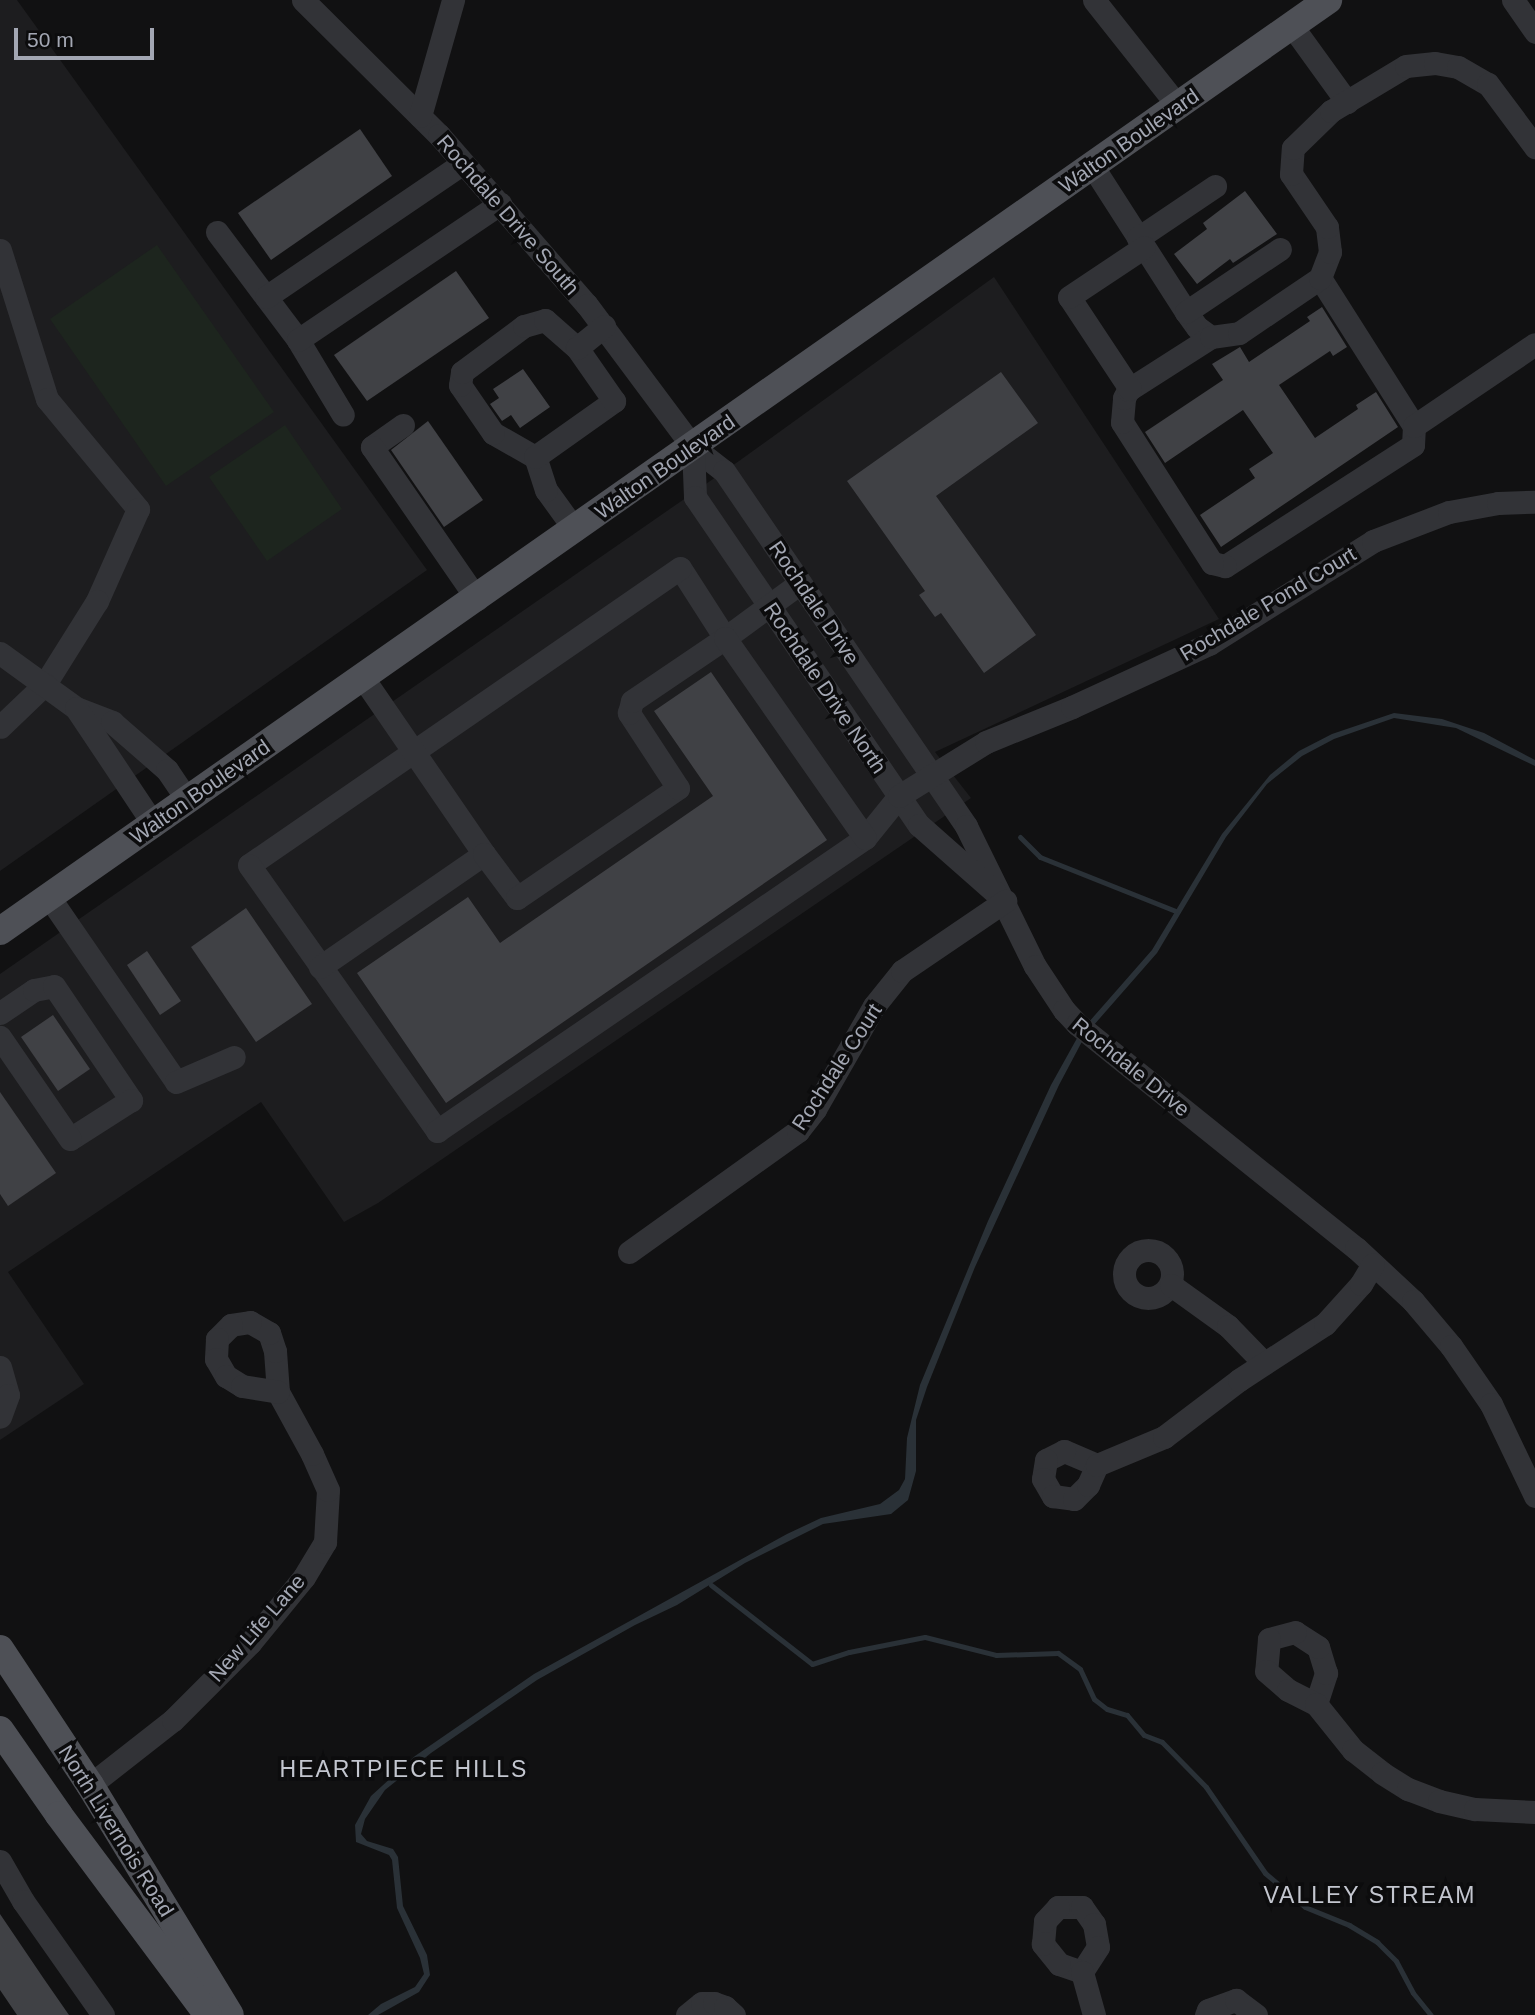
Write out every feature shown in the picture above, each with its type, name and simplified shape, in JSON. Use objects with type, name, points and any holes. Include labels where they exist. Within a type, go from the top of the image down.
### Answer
[{"type":"main road","name":"Walton Boulevard","points":[[0,931],[1328,0]]},
{"type":"main road","name":"North Livernois Road","points":[[0,1648],[90,1785],[230,2015]]},
{"type":"main road","points":[[0,1682],[19,1708],[52,1729]]},
{"type":"main road","points":[[0,1717],[23,1739],[62,1792],[77,1792],[90,1785]]},
{"type":"main road","name":"North Livernois Road","points":[[0,1730],[59,1815],[208,2015]]},
{"type":"street","name":"Rochdale Drive South","points":[[303,0],[420,116],[500,204],[604,326],[694,447]]},
{"type":"street","points":[[420,116],[453,0]]},
{"type":"street","points":[[1094,0],[1178,106]]},
{"type":"street","points":[[1513,0],[1535,32]]},
{"type":"street","points":[[1292,26],[1347,102]]},
{"type":"street","points":[[1320,278],[1414,426],[1413,445],[1225,566],[1212,563],[1122,422],[1124,398],[1130,389],[1211,337],[1238,333],[1320,278],[1330,252],[1327,227],[1291,173],[1293,149],[1331,111],[1406,66],[1435,63],[1458,67],[1488,84],[1535,147]]},
{"type":"street","points":[[266,297],[463,163]]},
{"type":"street","points":[[1093,167],[1186,312],[1197,327],[1211,337]]},
{"type":"street","points":[[1130,389],[1069,297],[1215,186]]},
{"type":"street","points":[[298,340],[500,204]]},
{"type":"street","points":[[217,232],[298,340],[343,415]]},
{"type":"street","points":[[1186,312],[1279,249]]},
{"type":"street","points":[[0,250],[47,399],[138,509],[97,601],[45,684],[0,727]]},
{"type":"street","points":[[535,457],[614,401],[577,348],[545,320],[524,326],[462,372],[460,385],[493,433],[535,457],[545,490],[575,530]]},
{"type":"street","points":[[577,348],[604,326]]},
{"type":"street","points":[[1414,426],[1535,344]]},
{"type":"street","points":[[403,425],[372,447],[477,599]]},
{"type":"street","name":"Rochdale Drive","points":[[694,447],[724,471],[966,826],[1042,978],[1077,1024],[1373,1264],[1413,1301],[1451,1346],[1528,1462],[1535,1496]]},
{"type":"street","name":"Rochdale Drive North","points":[[694,447],[695,497],[899,796],[919,825],[1005,901]]},
{"type":"street","name":"Rochdale Pond Court","points":[[320,967],[437,1131],[865,838],[899,796],[986,742],[1072,707],[1209,644],[1373,541],[1449,512],[1498,503],[1535,502]]},
{"type":"street","points":[[484,854],[320,967],[249,865],[680,568],[865,838]]},
{"type":"street","points":[[363,678],[517,898],[678,788],[629,713],[632,701],[771,607],[800,583]]},
{"type":"street","points":[[0,653],[76,708],[112,722],[167,770],[188,801]]},
{"type":"street","points":[[76,708],[154,825]]},
{"type":"street","points":[[49,897],[177,1082],[234,1057]]},
{"type":"street","name":"Rochdale Court","points":[[629,1252],[798,1131],[815,1109],[874,1006],[902,971],[1005,901]]},
{"type":"street","points":[[0,1013],[34,990],[54,986],[131,1100],[71,1139],[0,1037]]},
{"type":"street","points":[[1097,1465],[1164,1437],[1264,1363],[1325,1324],[1361,1284],[1373,1264]]},
{"type":"street","points":[[1171,1284],[1228,1326],[1264,1363]]},
{"type":"street","points":[[0,1367],[8,1395],[0,1417]]},
{"type":"street","name":"New Life Lane","points":[[90,1785],[173,1720],[250,1643],[304,1577],[325,1542],[328,1490],[278,1392]]},
{"type":"street","points":[[1316,1704],[1353,1750],[1408,1789],[1475,1809],[1535,1812]]},
{"type":"street","points":[[0,1861],[23,1900],[103,2015]]},
{"type":"street","points":[[1082,1972],[1094,2015]]},
{"type":"street","points":[[1206,2015],[1208,2010],[1236,2000],[1256,2015]]},
{"type":"street","points":[[687,2015],[702,2003],[714,2003],[725,2007],[734,2015]]},
{"type":"shaded area","points":[[0,0],[17,0],[427,570],[0,871]]},
{"type":"shaded area","points":[[157,245],[274,412],[166,486],[50,319]]},
{"type":"shaded area","points":[[994,277],[1219,619],[935,752],[971,798],[378,1203],[344,1222],[261,1102],[8,1272],[84,1384],[0,1440],[0,974],[739,461]]},
{"type":"shaded area","points":[[285,425],[342,509],[267,561],[209,477]]},
{"type":"shaded area","points":[[1394,713],[1442,719],[1484,733],[1535,760],[1535,766],[1456,728],[1394,718],[1334,739],[1302,756],[1267,784],[1226,837],[1157,953],[1086,1034],[1059,1085],[975,1267],[927,1387],[916,1420],[916,1471],[908,1500],[891,1514],[823,1524],[745,1563],[677,1605],[635,1625],[537,1680],[431,1753],[385,1790],[365,1819],[361,1834],[367,1841],[393,1849],[398,1857],[403,1906],[427,1955],[430,1975],[419,1992],[378,2015],[368,2015],[381,2004],[415,1987],[424,1974],[420,1958],[397,1908],[392,1860],[389,1855],[356,1842],[355,1825],[371,1796],[415,1756],[534,1674],[787,1534],[821,1518],[880,1504],[899,1490],[905,1479],[907,1438],[920,1385],[988,1221],[1051,1085],[1081,1031],[1152,950],[1222,834],[1270,775],[1299,751],[1332,734]]},
{"type":"building","points":[[360,129],[392,176],[271,260],[238,213]]},
{"type":"building","points":[[1245,191],[1277,234],[1233,263],[1230,259],[1197,284],[1174,254],[1207,229],[1203,223]]},
{"type":"building","points":[[456,271],[489,318],[367,401],[334,355]]},
{"type":"building","points":[[1322,307],[1347,347],[1333,356],[1330,351],[1279,385],[1315,438],[1358,409],[1356,405],[1376,392],[1398,427],[1221,547],[1200,515],[1255,478],[1249,469],[1273,453],[1243,410],[1165,463],[1145,432],[1223,380],[1212,364],[1240,347],[1249,362],[1310,321],[1307,317]]},
{"type":"building","points":[[523,369],[550,407],[520,428],[511,415],[502,421],[490,404],[499,398],[493,389]]},
{"type":"building","points":[[1001,372],[1038,423],[936,496],[1036,635],[984,673],[941,613],[935,617],[919,595],[925,591],[847,481]]},
{"type":"building","points":[[428,421],[483,500],[444,527],[391,450]]},
{"type":"building","points":[[711,672],[827,840],[446,1103],[357,973],[468,897],[500,943],[713,796],[654,711]]},
{"type":"building","points":[[246,908],[312,1004],[256,1042],[191,947]]},
{"type":"building","points":[[147,951],[181,1001],[160,1015],[127,965]]},
{"type":"building","points":[[53,1015],[90,1069],[58,1091],[21,1037]]},
{"type":"building","points":[[0,1092],[56,1173],[8,1206],[0,1194]]},
{"type":"building","points":[[0,1914],[69,2015],[17,2015],[0,1990]]},
{"type":"waterway","points":[[1020,837],[1040,857],[1176,911]]},
{"type":"waterway","points":[[711,1585],[812,1664],[849,1652],[925,1637],[996,1655],[1058,1653],[1080,1669],[1094,1699],[1107,1709],[1127,1715],[1144,1735],[1162,1742],[1206,1787],[1265,1873],[1305,1907],[1349,1925],[1377,1942],[1396,1961],[1413,1993],[1431,2015]]},
{"type":"district","name":"HEARTPIECE HILLS","points":[[404,1769]]},
{"type":"district","name":"VALLEY STREAM","points":[[1370,1895]]}]
